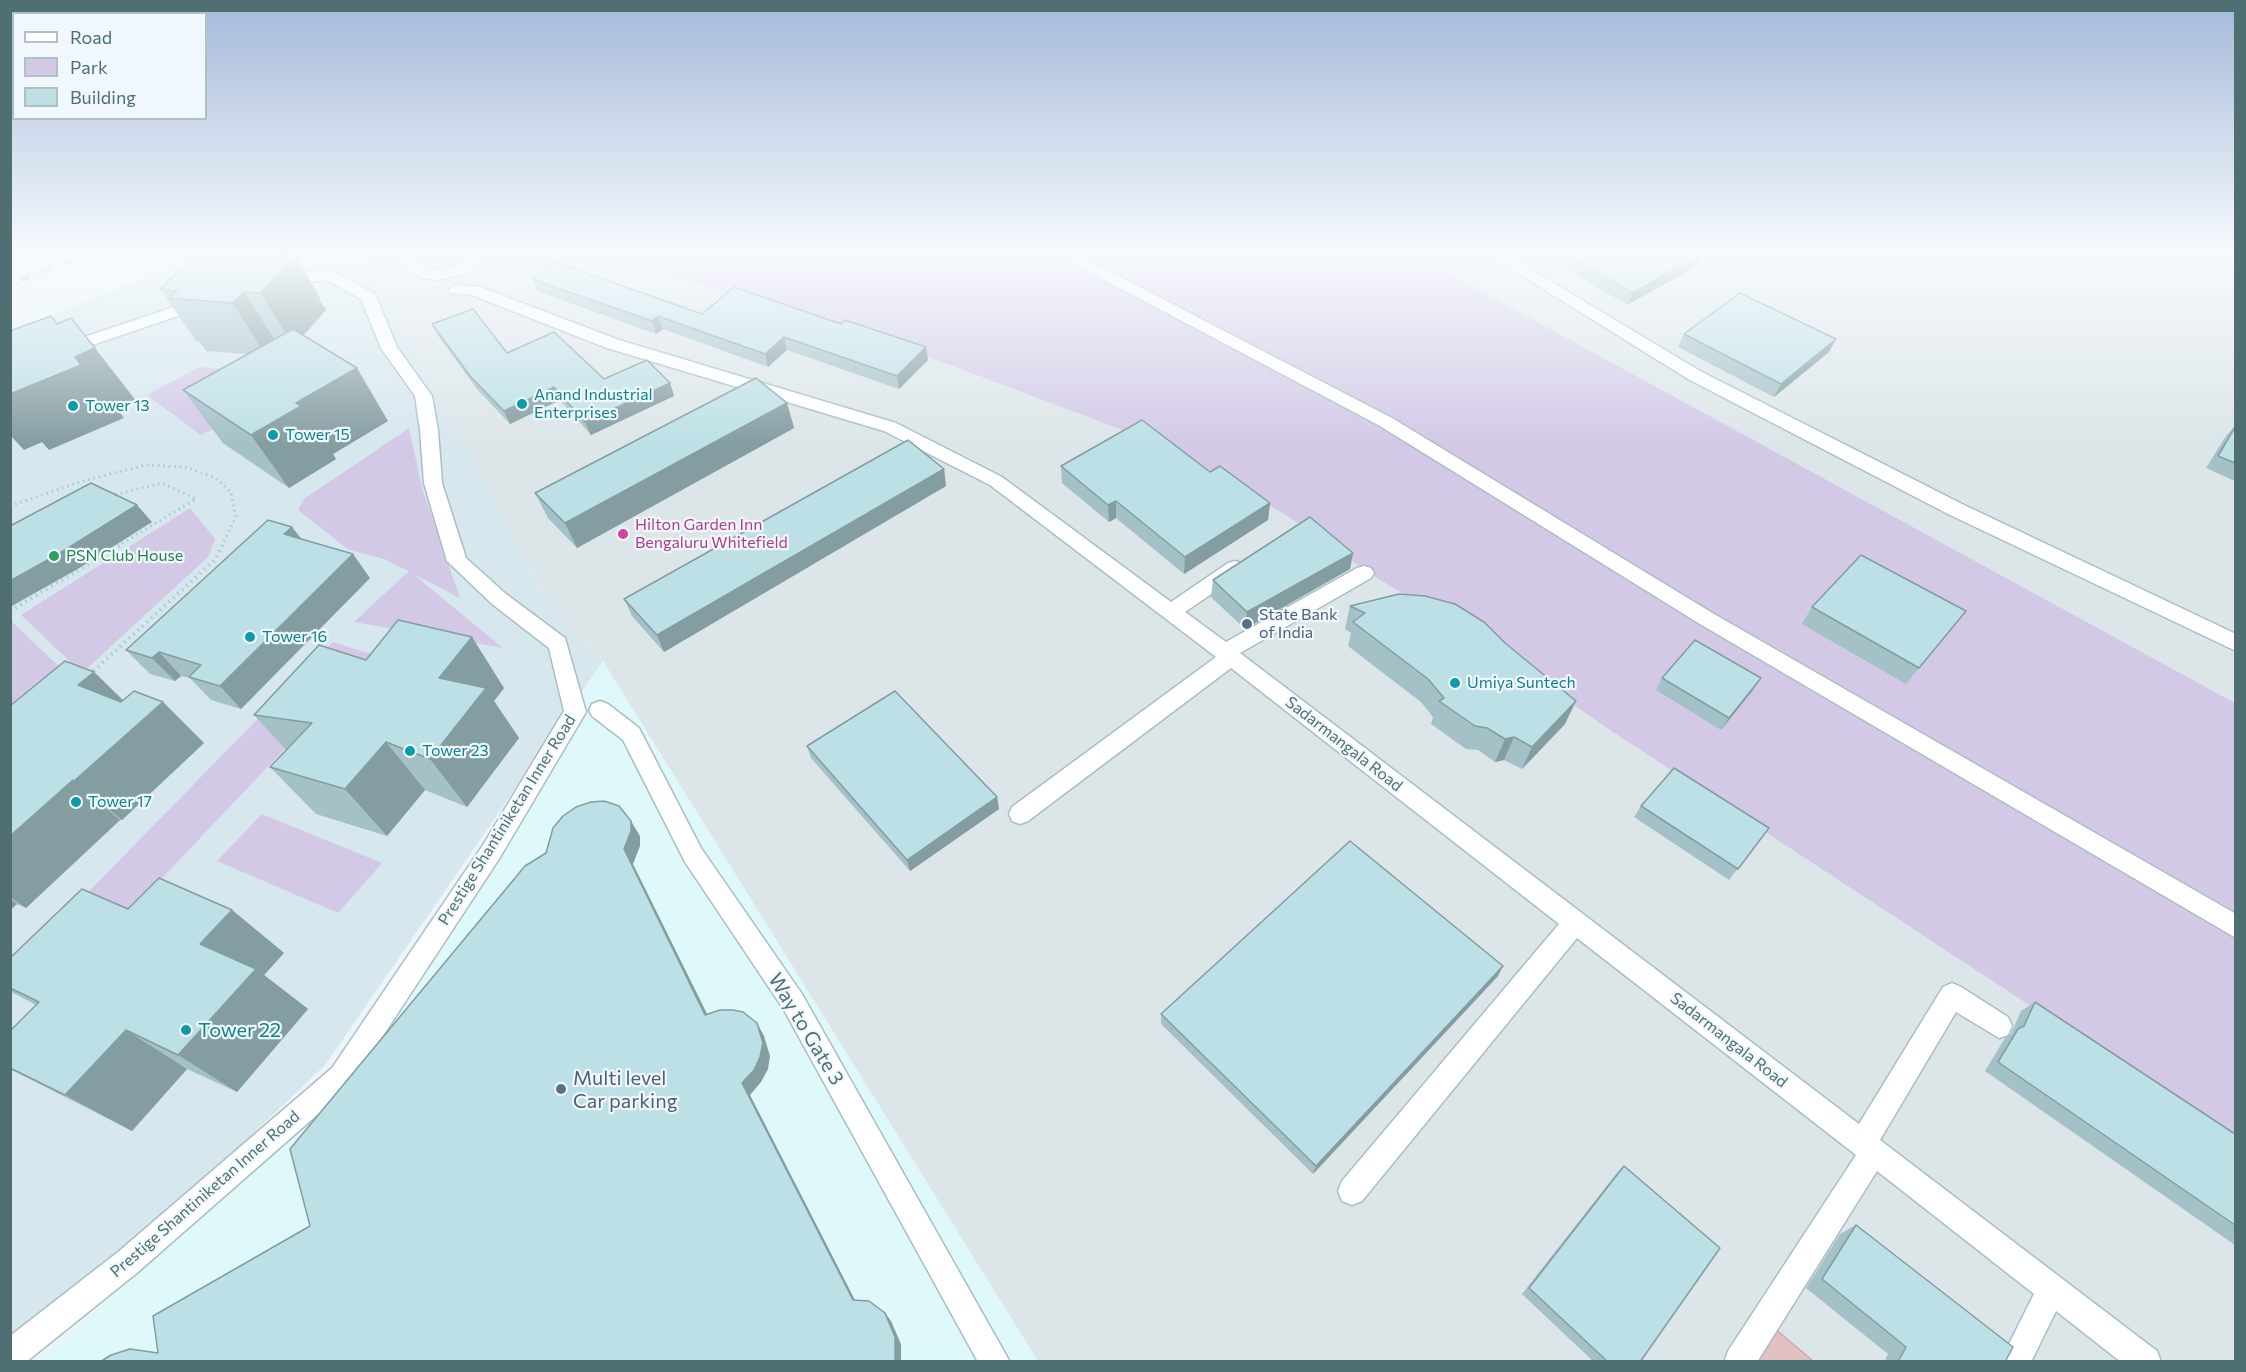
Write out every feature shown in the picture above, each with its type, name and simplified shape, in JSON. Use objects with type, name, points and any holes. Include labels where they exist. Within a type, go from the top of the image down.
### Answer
[{"type":"street","points":[[10,368],[163,316]]},
{"type":"street","name":"Prestige Shantiniketan Inner Road","points":[[10,1355],[128,1262],[341,1077],[491,852],[575,712],[558,644],[499,599],[457,561],[433,483],[429,430],[423,396],[389,348],[376,316]]},
{"type":"street","name":"Sadarmangala Road","points":[[541,316],[613,344],[890,427],[996,481],[1228,654],[2146,1362]]},
{"type":"street","points":[[1182,316],[1386,422],[1707,619],[2235,927]]},
{"type":"street","points":[[1597,316],[1694,375],[1955,509],[2235,643]]},
{"type":"street","points":[[1171,612],[1250,558]]},
{"type":"street","points":[[1020,814],[1228,654],[1364,573]]},
{"type":"street","name":"Way to Gate 3","points":[[600,710],[631,734],[693,855],[793,1002],[995,1362]]},
{"type":"street","points":[[1352,1191],[1575,922]]},
{"type":"street","points":[[1738,1362],[1868,1147],[1952,995],[2000,1026]]},
{"type":"street","points":[[2015,1362],[2052,1289]]},
{"type":"path","points":[[10,506],[86,480],[146,465],[185,467],[214,477],[231,492],[236,517],[215,560],[82,681]]},
{"type":"path","points":[[10,611],[196,499],[162,483],[109,496]]},
{"type":"shaded area","points":[[49,316],[395,316],[551,606],[603,661],[325,1065],[11,1362],[11,331]]},
{"type":"shaded area","points":[[395,316],[2235,316],[2235,1361],[1038,1361],[603,661],[551,606]]},
{"type":"shaded area","name":"Multi level Car parking","points":[[603,661],[1038,1361],[40,1362],[154,1258],[334,1066],[491,852]]},
{"type":"shaded area","points":[[1773,1327],[1813,1361],[1751,1362]]},
{"type":"green space","points":[[802,316],[1526,316],[2235,703],[2235,1140],[1613,732],[1489,647],[1374,576],[1286,515],[1173,449],[921,354]]},
{"type":"green space","points":[[199,367],[320,376],[201,435],[147,395]]},
{"type":"green space","points":[[409,428],[422,488],[460,598],[413,574],[503,648],[354,622],[409,571],[381,558],[349,550],[298,510],[304,499]]},
{"type":"green space","points":[[190,508],[215,539],[208,557],[82,673],[21,615]]},
{"type":"green space","points":[[11,621],[68,675],[10,721]]},
{"type":"green space","points":[[333,642],[374,655],[106,937],[61,920]]},
{"type":"green space","points":[[262,814],[382,863],[338,913],[217,861]]},
{"type":"building","points":[[51,316],[57,324],[71,318],[95,348],[75,357],[81,365],[10,394],[10,331]]},
{"type":"building","points":[[454,316],[478,316],[507,353],[554,332],[604,379],[647,360],[670,383],[585,422],[554,387],[504,411],[470,376],[432,324]]},
{"type":"building","points":[[638,316],[658,316],[652,321]]},
{"type":"building","points":[[658,316],[818,316],[841,324],[845,320],[926,347],[897,376],[784,337],[765,354]]},
{"type":"building","points":[[1709,316],[1788,316],[1836,339],[1781,384],[1684,334]]},
{"type":"building","points":[[293,329],[357,368],[296,403],[301,406],[251,435],[183,390]]},
{"type":"building","points":[[756,378],[787,403],[565,523],[535,493]]},
{"type":"building","points":[[1142,420],[1210,472],[1220,466],[1270,503],[1185,557],[1116,501],[1108,505],[1061,466]]},
{"type":"building","points":[[2235,427],[2235,463],[2218,456]]},
{"type":"building","points":[[908,440],[944,469],[657,635],[624,599]]},
{"type":"building","points":[[91,483],[137,505],[10,581],[10,526]]},
{"type":"building","points":[[1310,517],[1353,553],[1247,612],[1213,580]]},
{"type":"building","points":[[268,520],[292,527],[284,534],[353,554],[220,686],[189,677],[201,665],[159,652],[152,658],[126,650]]},
{"type":"building","points":[[1861,555],[1966,611],[1919,668],[1812,607]]},
{"type":"building","name":"Umiya Suntech","points":[[1399,594],[1425,596],[1455,604],[1484,622],[1505,643],[1576,701],[1532,747],[1514,737],[1505,739],[1487,728],[1475,726],[1439,701],[1444,698],[1428,679],[1353,622],[1365,613],[1350,606]]},
{"type":"building","points":[[398,620],[472,637],[439,678],[486,688],[430,759],[386,742],[345,789],[270,767],[312,723],[254,715],[319,645],[366,660]]},
{"type":"building","points":[[1695,640],[1761,678],[1729,718],[1662,678]]},
{"type":"building","points":[[65,661],[94,672],[78,685],[121,702],[134,691],[163,702],[10,836],[10,706]]},
{"type":"building","points":[[895,691],[997,797],[907,860],[807,746]]},
{"type":"building","points":[[1674,768],[1769,828],[1738,869],[1641,806]]},
{"type":"building","name":"Multi level Car parking","points":[[604,801],[619,806],[631,821],[631,831],[624,849],[705,1015],[720,1010],[733,1010],[743,1012],[757,1023],[763,1043],[760,1057],[754,1070],[742,1083],[853,1300],[869,1301],[885,1313],[895,1337],[895,1362],[100,1362],[111,1355],[130,1349],[158,1353],[153,1316],[310,1226],[290,1149],[525,866],[546,853],[553,828],[563,816],[576,807]]},
{"type":"building","points":[[1350,841],[1503,966],[1316,1166],[1161,1014]]},
{"type":"building","points":[[159,878],[232,910],[200,944],[256,969],[178,1055],[126,1030],[65,1095],[10,1068],[10,1031],[39,1002],[10,988],[10,958],[82,889],[128,909]]},
{"type":"building","points":[[2035,1002],[2235,1134],[2235,1225],[1998,1062],[2018,1029],[2024,1026]]},
{"type":"building","points":[[1624,1166],[1720,1248],[1640,1362],[1608,1362],[1529,1288]]},
{"type":"building","points":[[1856,1225],[2013,1347],[2005,1362],[1898,1362],[1906,1347],[1822,1279]]},
{"type":"place","name":"Anand Industrial Enterprises","points":[[522,404]]},
{"type":"place","name":"Tower 13","points":[[73,406]]},
{"type":"place","name":"Tower 15","points":[[273,435]]},
{"type":"place","name":"Hilton Garden Inn Bengaluru Whitefield","points":[[623,534]]},
{"type":"place","name":"PSN Club House","points":[[54,556]]},
{"type":"place","name":"State Bank of India","points":[[1247,624]]},
{"type":"place","name":"Tower 16","points":[[250,637]]},
{"type":"place","name":"Umiya Suntech","points":[[1455,683]]},
{"type":"place","name":"Tower 23","points":[[410,751]]},
{"type":"place","name":"Tower 17","points":[[76,802]]},
{"type":"place","name":"Tower 22","points":[[186,1030]]},
{"type":"place","name":"Multi level Car parking","points":[[561,1089]]}]
